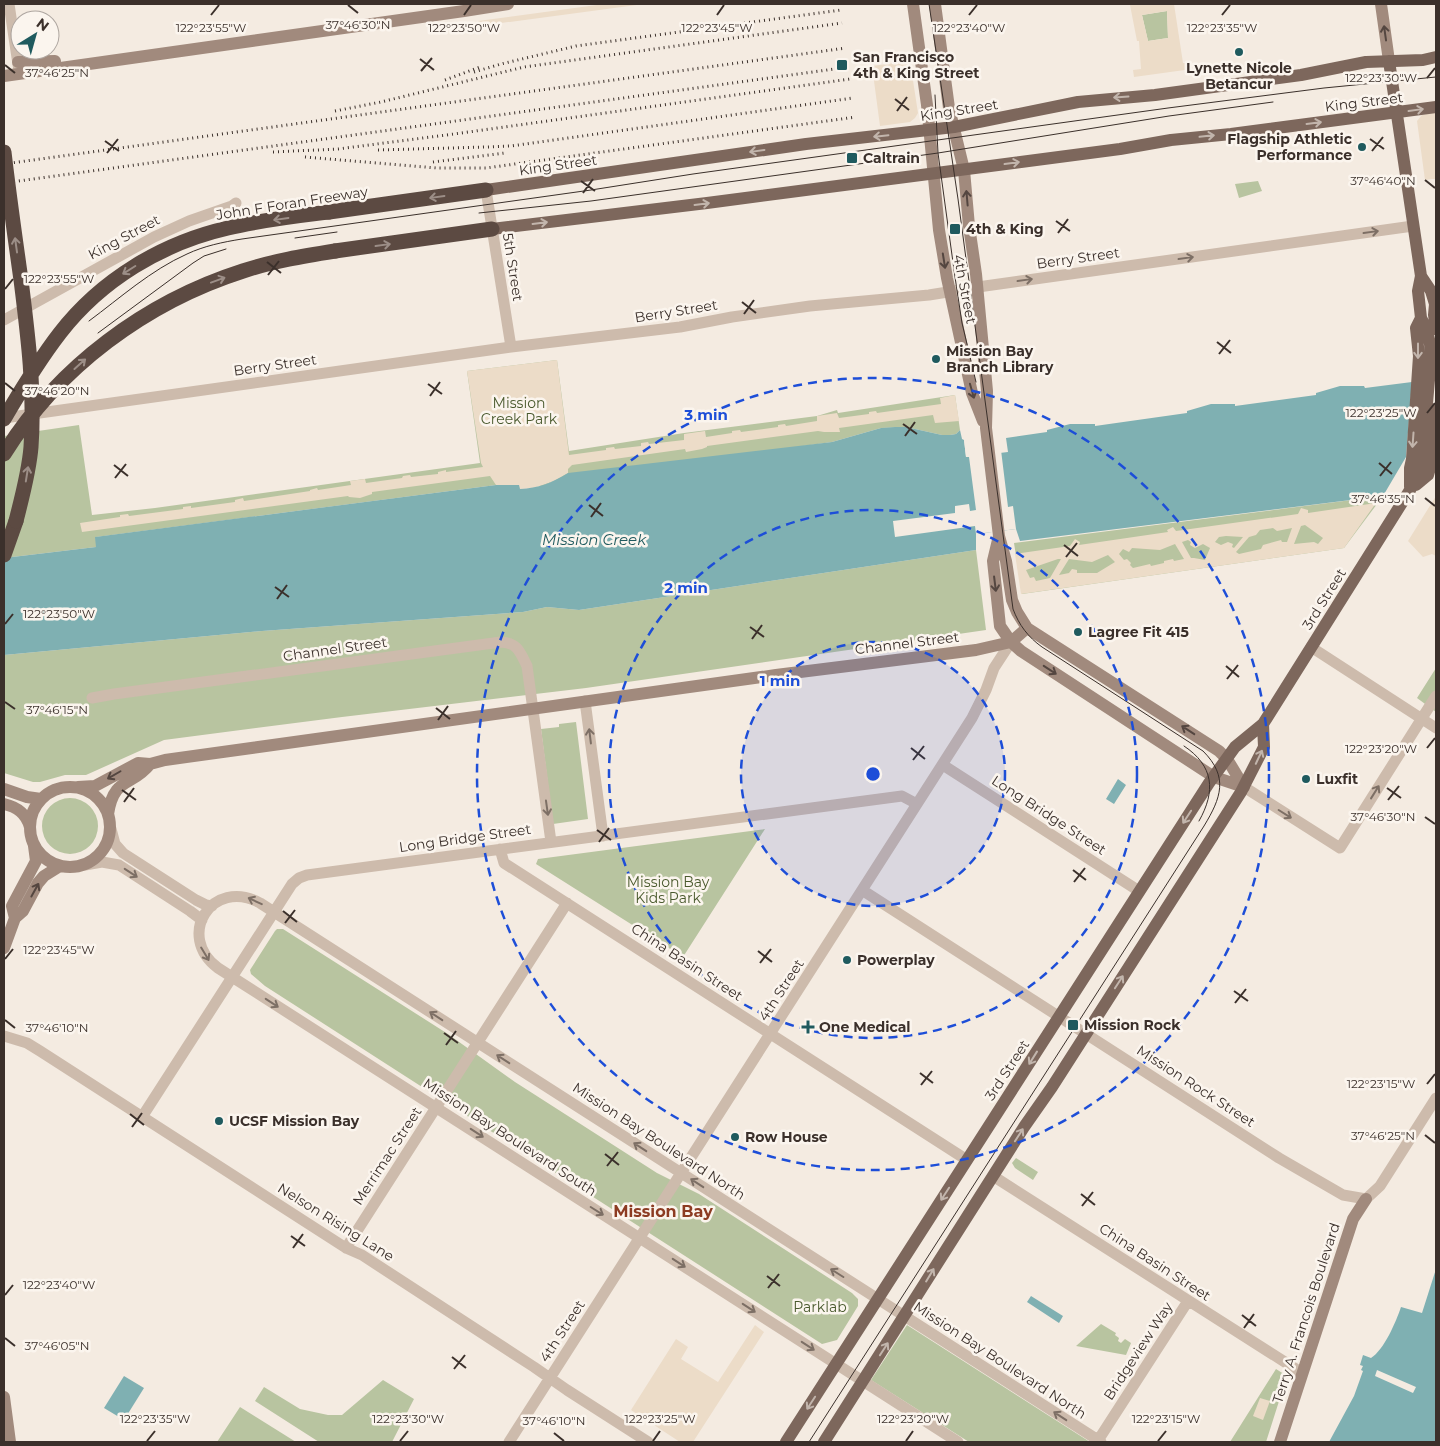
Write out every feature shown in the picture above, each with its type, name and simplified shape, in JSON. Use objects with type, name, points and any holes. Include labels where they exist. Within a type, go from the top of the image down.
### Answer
[{"type":"highway","points":[[4,152],[27,328],[33,408],[31,449],[25,485],[16,521],[4,555]]},
{"type":"highway","name":"John F Foran Freeway","points":[[4,418],[60,333],[98,292],[155,255],[190,238],[228,228],[486,190]]},
{"type":"highway","points":[[4,454],[34,412],[62,380],[116,335],[146,315],[177,298],[243,271],[277,262],[335,251],[492,229]]},
{"type":"main road","name":"King Street","points":[[486,190],[796,146],[954,127],[1078,102],[1155,95],[1301,75],[1366,62],[1423,60],[1436,57]]},
{"type":"main road","name":"3rd Street","points":[[786,1442],[1214,777],[1235,747],[1263,724],[1410,490],[1428,475],[1422,460],[1422,386],[1416,328],[1421,318],[1418,291],[1421,276],[1389,61]]},
{"type":"main road","name":"King Street","points":[[492,229],[701,204],[1120,149],[1171,140],[1436,107]]},
{"type":"main road","name":"3rd Street","points":[[1421,276],[1432,291],[1435,304],[1436,329]]},
{"type":"main road","name":"3rd Street","points":[[1410,490],[1410,468],[1422,460],[1436,409]]},
{"type":"main road","points":[[824,1442],[993,1176],[1244,788],[1264,747],[1263,724]]},
{"type":"street","points":[[9,4],[18,68]]},
{"type":"street","points":[[4,76],[18,68],[79,66],[463,8],[508,4]]},
{"type":"street","name":"4th Street","points":[[913,4],[927,105],[939,230],[950,292],[972,393],[986,433]]},
{"type":"street","name":"4th Street","points":[[935,4],[949,108],[964,170],[987,390],[986,433],[999,533],[1006,561],[1012,600],[1027,628]]},
{"type":"street","name":"3rd Street","points":[[1381,4],[1389,61]]},
{"type":"street","name":"5th Street","points":[[486,190],[511,347]]},
{"type":"street","name":"King Street","points":[[4,320],[154,237],[189,221],[236,204]]},
{"type":"street","name":"Berry Street","points":[[4,418],[511,347],[680,327],[810,306],[950,292],[1413,226]]},
{"type":"street","name":"4th Street","points":[[509,1442],[972,718],[986,690],[994,668],[1011,642],[1000,626],[993,561],[999,533]]},
{"type":"street","points":[[1244,788],[1227,759],[1217,749],[1027,628],[1011,642],[1021,651],[1214,777],[1244,788],[1340,848],[1436,696]]},
{"type":"street","name":"Channel Street","points":[[92,698],[501,642],[511,643],[516,646],[527,666],[533,709]]},
{"type":"street","name":"Channel Street","points":[[78,787],[95,786],[138,763],[150,764],[165,760],[585,701],[976,650],[1011,642]]},
{"type":"street","points":[[1311,647],[1436,728]]},
{"type":"street","points":[[585,701],[603,836]]},
{"type":"street","points":[[533,709],[551,842]]},
{"type":"street","name":"Channel Street","points":[[108,814],[110,803],[117,790],[126,782],[143,773],[150,764]]},
{"type":"street","name":"Long Bridge Street","points":[[943,765],[1139,891]]},
{"type":"street","points":[[30,827],[33,812],[41,799],[54,790],[62,787],[78,787],[86,790],[100,800],[108,814],[110,835],[105,848],[96,858],[85,865]]},
{"type":"street","points":[[4,789],[27,797],[41,799]]},
{"type":"street","name":"Long Bridge Street","points":[[142,1117],[231,976],[292,884],[299,878],[307,875],[902,796],[917,804]]},
{"type":"street","points":[[4,804],[19,809],[27,819],[36,861],[12,906],[15,918]]},
{"type":"street","points":[[34,846],[45,858],[60,866],[72,867],[102,862],[119,865],[202,920],[212,906],[196,900],[123,853],[115,844],[110,829]]},
{"type":"street","name":"China Basin Street","points":[[500,849],[504,863],[967,1160]]},
{"type":"street","points":[[4,948],[15,918],[23,911],[38,883],[44,876],[60,866]]},
{"type":"street","name":"Mission Rock Street","points":[[862,890],[1279,1158],[1343,1196],[1366,1198]]},
{"type":"street","name":"Mission Bay Boulevard North","points":[[212,906],[222,899],[231,896],[251,898],[1099,1442]]},
{"type":"street","name":"Merrimac Street","points":[[346,1248],[567,903]]},
{"type":"street","name":"Mission Bay Boulevard South","points":[[202,920],[199,930],[200,940],[205,956],[211,963],[958,1442]]},
{"type":"street","name":"Nelson Rising Lane","points":[[4,1036],[28,1043],[346,1248],[362,1256],[648,1442]]},
{"type":"street","name":"Terry A. Francois Boulevard","points":[[1280,1442],[1353,1219],[1366,1198],[1380,1186],[1436,1098]]},
{"type":"street","name":"China Basin Street","points":[[993,1176],[1302,1373]]},
{"type":"street","name":"Bridgeview Way","points":[[1099,1442],[1188,1301]]},
{"type":"street","points":[[4,1397],[10,1442]]},
{"type":"green space","points":[[1167,11],[1168,38],[1148,41],[1142,15]]},
{"type":"green space","points":[[1258,181],[1262,191],[1239,198],[1235,184]]},
{"type":"green space","name":"Mission Creek Park","points":[[557,360],[569,451],[684,433],[817,416],[837,410],[838,413],[955,395],[960,430],[956,434],[942,435],[906,427],[881,428],[832,442],[554,481],[543,486],[496,485],[96,537],[96,547],[4,558],[4,436],[79,425],[92,515],[155,508],[480,463],[467,371]]},
{"type":"green space","points":[[1383,496],[1344,548],[1022,594],[1014,543]]},
{"type":"green space","points":[[976,550],[986,630],[586,688],[164,740],[86,775],[65,775],[40,782],[33,782],[4,773],[4,655],[262,631],[523,612],[547,607],[579,610]]},
{"type":"green space","points":[[1436,668],[1436,712],[1417,698]]},
{"type":"green space","points":[[576,722],[588,819],[553,824],[541,729],[559,727],[559,724]]},
{"type":"green space","points":[[70,798],[81,800],[90,806],[96,815],[98,826],[96,837],[90,846],[81,852],[70,854],[59,852],[50,846],[44,837],[42,826],[44,815],[50,806],[59,800]]},
{"type":"green space","name":"Mission Bay Kids Park","points":[[765,829],[683,957],[536,864],[538,859]]},
{"type":"green space","name":"Parklab","points":[[277,929],[283,929],[448,1034],[515,1082],[657,1173],[699,1194],[852,1293],[858,1299],[858,1306],[837,1340],[822,1344],[265,986],[251,974],[250,970]]},
{"type":"green space","points":[[1016,1158],[1038,1172],[1033,1180],[1015,1168],[1012,1163]]},
{"type":"green space","points":[[1101,1324],[1116,1333],[1115,1335],[1119,1338],[1118,1341],[1121,1343],[1125,1339],[1131,1343],[1126,1355],[1076,1346]]},
{"type":"green space","points":[[907,1325],[1090,1442],[969,1442],[871,1380]]},
{"type":"green space","points":[[1276,1369],[1287,1376],[1266,1442],[1230,1442]]},
{"type":"green space","points":[[383,1380],[414,1399],[392,1442],[319,1442],[255,1401],[264,1387],[300,1409],[328,1415],[342,1415]]},
{"type":"green space","points":[[240,1407],[296,1442],[217,1442]]},
{"type":"shaded area","points":[[604,4],[644,4],[479,26],[478,21]]},
{"type":"shaded area","points":[[1174,4],[1183,63],[1192,63],[1192,69],[1134,77],[1133,70],[1141,69],[1139,41],[1137,41],[1130,5]],"holes":[[[1167,11],[1168,38],[1148,41],[1142,15]]]},
{"type":"shaded area","points":[[910,61],[918,113],[910,122],[880,126],[872,66]]},
{"type":"shaded area","points":[[1436,112],[1436,179],[1425,180],[1417,121],[1422,115]]},
{"type":"shaded area","points":[[557,360],[569,455],[606,450],[606,448],[614,447],[615,449],[641,446],[641,443],[648,442],[649,444],[684,440],[684,434],[705,431],[706,437],[732,433],[732,431],[740,430],[741,432],[778,427],[778,425],[785,424],[786,426],[817,421],[817,416],[837,413],[839,418],[869,414],[869,412],[876,411],[877,413],[941,404],[940,398],[955,395],[959,421],[935,423],[933,415],[839,428],[840,432],[818,431],[707,446],[702,449],[686,452],[685,449],[572,465],[568,469],[568,473],[554,481],[534,488],[519,489],[518,485],[496,485],[490,476],[372,492],[372,494],[360,498],[348,496],[82,532],[80,523],[120,517],[120,515],[128,514],[129,516],[183,509],[183,507],[191,506],[191,508],[235,502],[235,500],[243,498],[244,501],[310,491],[317,488],[318,490],[351,485],[350,481],[365,479],[366,483],[402,478],[403,476],[410,475],[411,477],[438,474],[438,472],[446,470],[446,472],[483,467],[467,371]]},
{"type":"shaded area","points":[[1436,496],[1436,556],[1432,554],[1423,557],[1408,541]]},
{"type":"shaded area","points":[[1376,503],[1344,548],[1021,594],[1015,554],[1070,546],[1075,539],[1080,542],[1079,545],[1168,532],[1167,530],[1173,527],[1176,531],[1298,514],[1301,508],[1308,510],[1308,513]],"holes":[[[1305,525],[1323,538],[1318,544],[1314,542],[1294,544],[1301,526]],[[1273,528],[1277,531],[1292,528],[1287,542],[1282,542],[1281,540],[1263,545],[1261,549],[1239,554],[1236,552],[1249,537],[1256,535],[1260,530]],[[1219,537],[1243,537],[1234,548],[1232,547],[1233,544],[1228,542],[1221,545],[1215,542]],[[1188,540],[1191,542],[1190,545],[1195,548],[1203,544],[1210,548],[1205,560],[1191,558],[1182,542]],[[1175,544],[1184,559],[1174,561],[1173,559],[1151,566],[1150,564],[1133,568],[1130,565],[1131,563],[1127,559],[1124,560],[1119,554],[1123,549],[1129,552],[1132,548],[1160,550]],[[1108,555],[1115,562],[1097,573],[1077,573],[1077,570],[1072,569],[1069,573],[1059,575],[1069,559],[1092,562]],[[1061,559],[1050,578],[1036,581],[1034,577],[1030,578],[1026,570]]]},
{"type":"shaded area","points":[[755,1325],[764,1332],[693,1442],[680,1442],[631,1410],[676,1339],[688,1347],[681,1359],[718,1382]]},
{"type":"shaded area","points":[[1260,1398],[1270,1401],[1263,1420],[1253,1416]]},
{"type":"water","name":"Mission Creek","points":[[1412,382],[1406,457],[1383,496],[1020,541],[1016,529],[976,534],[976,550],[579,610],[547,607],[523,612],[262,631],[4,655],[4,558],[96,547],[95,537],[496,485],[519,485],[520,489],[545,484],[568,473],[832,442],[881,428],[906,427],[942,435],[956,434],[960,430],[964,440],[966,457],[1008,452],[1006,438],[1047,432],[1047,430],[1070,424],[1095,424],[1095,426],[1187,413],[1187,411],[1211,404],[1235,404],[1235,406],[1316,395],[1316,393],[1340,386],[1364,386],[1365,388]]},
{"type":"water","points":[[1118,779],[1126,785],[1114,804],[1106,799]]},
{"type":"water","points":[[1436,1269],[1436,1442],[1329,1442],[1354,1396],[1363,1371],[1361,1370],[1363,1366],[1360,1365],[1363,1355],[1371,1358],[1380,1349],[1393,1328],[1401,1307],[1422,1313]]},
{"type":"water","points":[[1031,1296],[1063,1316],[1059,1323],[1027,1302]]},
{"type":"water","points":[[124,1376],[144,1388],[124,1420],[104,1408]]},
{"type":"pier","points":[[966,439],[968,454],[1001,450],[1008,507],[1013,506],[1016,529],[976,534],[975,526],[895,537],[893,521],[955,513],[955,506],[969,504],[970,511],[976,510],[969,457],[966,457],[964,440]]},
{"type":"pier","points":[[1377,1370],[1416,1387],[1413,1393],[1375,1376]]},
{"type":"tram line","points":[[809,1442],[1204,826],[1215,806],[1220,788],[1217,770],[1203,751],[1042,647],[1024,630],[1013,609],[958,199],[929,4]]},
{"type":"tram line","points":[[89,321],[161,268],[200,249],[235,240],[1168,108],[1324,88],[1436,77]]},
{"type":"tram line","points":[[935,95],[938,153],[955,277],[962,323],[976,382]]},
{"type":"tram line","points":[[479,213],[591,201],[938,153],[1169,116],[1273,102]]},
{"type":"tram line","points":[[295,238],[337,232]]},
{"type":"tram line","points":[[98,333],[193,263],[204,256],[226,249]]},
{"type":"tram line","points":[[1184,746],[1201,762],[1209,780],[1208,799],[1199,821]]},
{"type":"railway","points":[[474,72],[576,46],[841,10]]},
{"type":"railway","points":[[335,111],[381,102],[524,67],[842,23]]},
{"type":"railway","points":[[4,164],[846,48]]},
{"type":"railway","points":[[445,80],[480,67]]},
{"type":"railway","points":[[4,183],[849,67]]},
{"type":"railway","points":[[273,152],[338,149],[850,79]]},
{"type":"railway","points":[[378,150],[511,146],[853,98]]},
{"type":"railway","points":[[305,157],[437,168],[486,168],[856,117]]},
{"type":"railway","points":[[433,162],[505,153]]},
{"type":"place","name":"Lynette Nicole Betancur","points":[[1239,52]]},
{"type":"place","name":"San Francisco 4th & King Street","points":[[842,65]]},
{"type":"place","name":"Flagship Athletic Performance","points":[[1362,147]]},
{"type":"place","name":"Caltrain","points":[[852,158]]},
{"type":"place","name":"4th & King","points":[[955,229]]},
{"type":"place","name":"Mission Bay Branch Library","points":[[936,359]]},
{"type":"place","name":"Lagree Fit 415","points":[[1078,632]]},
{"type":"place","name":"Luxfit","points":[[1306,779]]},
{"type":"place","name":"Powerplay","points":[[847,960]]},
{"type":"place","name":"Mission Rock","points":[[1073,1025]]},
{"type":"place","name":"One Medical","points":[[808,1027]]},
{"type":"place","name":"UCSF Mission Bay","points":[[219,1121]]},
{"type":"place","name":"Row House","points":[[735,1137]]},
{"type":"district","name":"Mission Bay","points":[[663,1211]]}]
